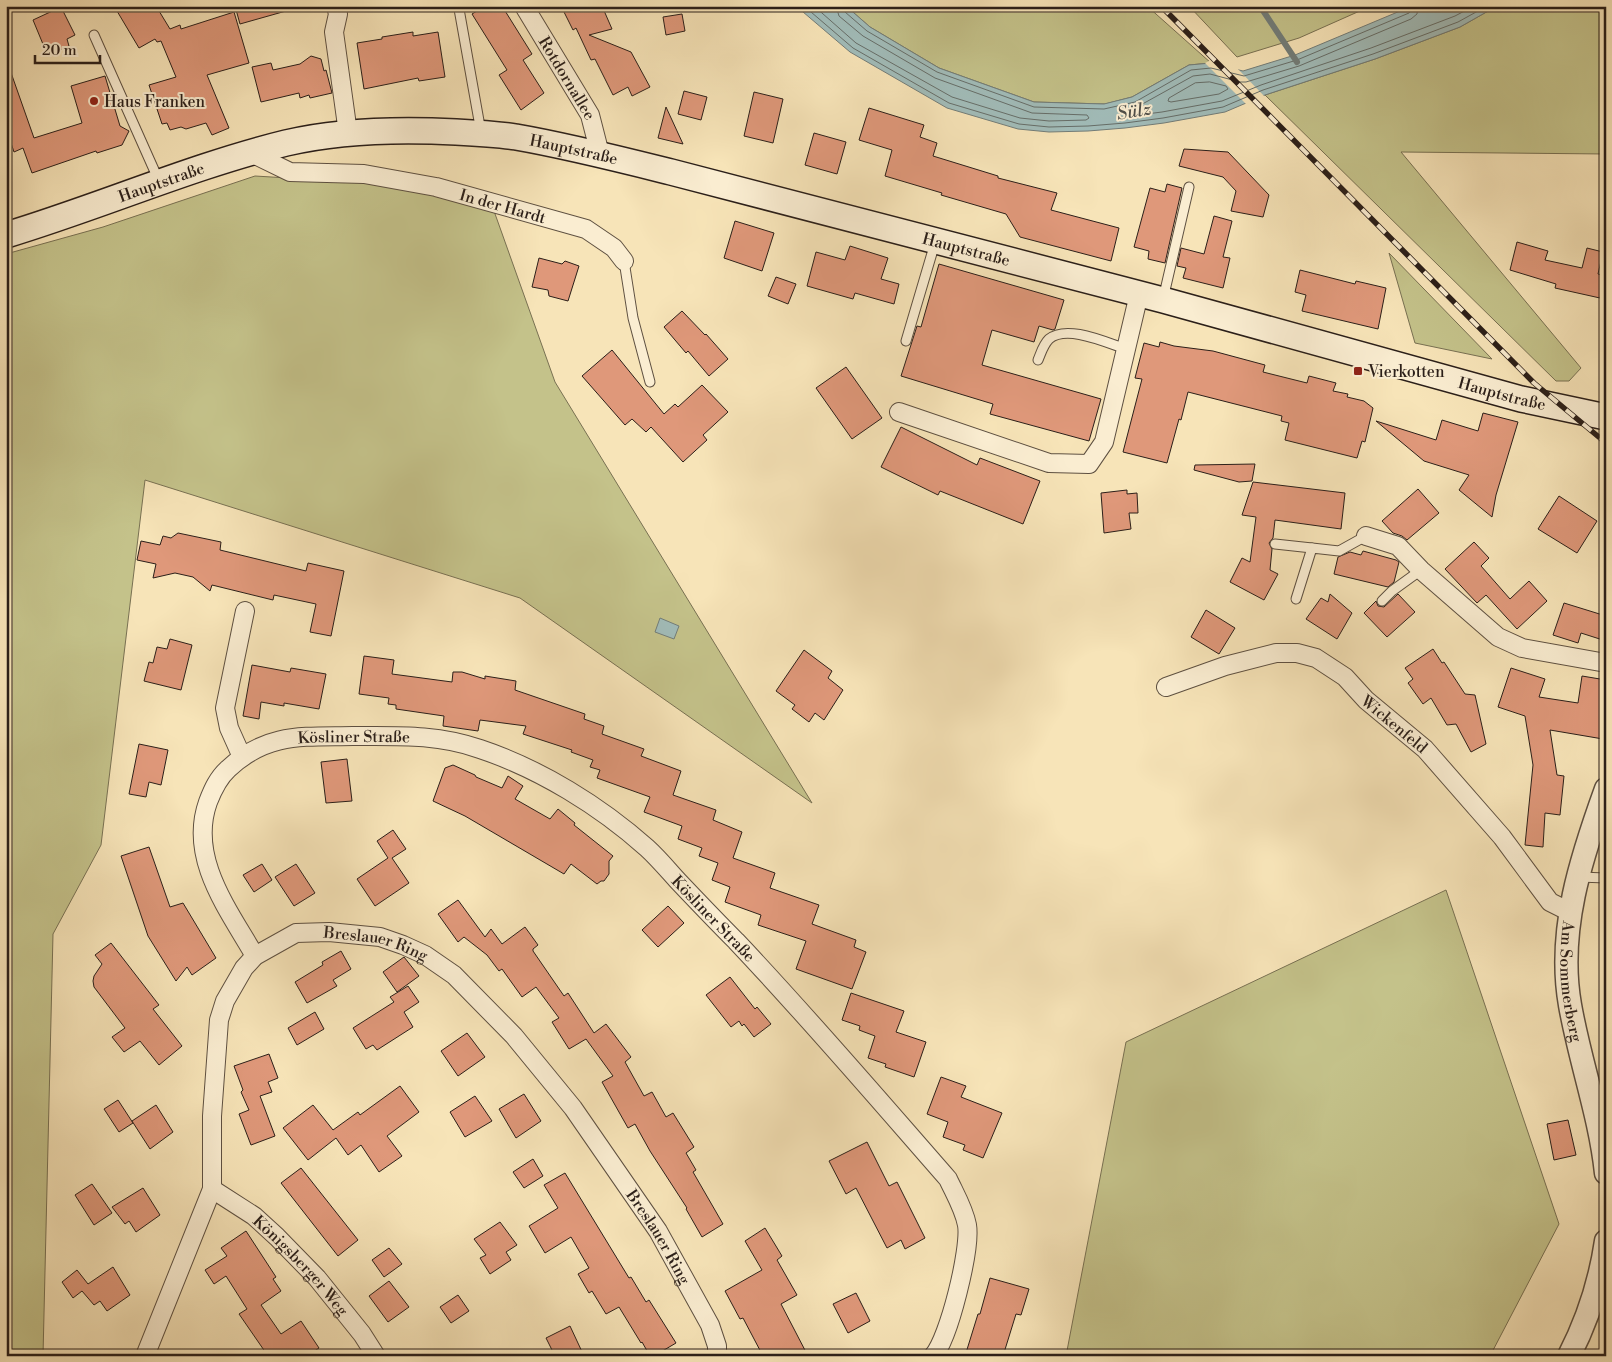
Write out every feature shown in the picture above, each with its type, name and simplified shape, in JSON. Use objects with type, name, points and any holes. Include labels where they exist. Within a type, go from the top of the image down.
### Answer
[{"type":"main road","name":"Hauptstraße","points":[[6,235],[286,143],[348,133],[432,131],[514,137],[600,154],[1163,300],[1521,399],[1606,417]]},
{"type":"street","points":[[336,6],[338,14],[334,32],[348,133]]},
{"type":"street","name":"Rotdornallee","points":[[524,6],[590,115],[600,154]]},
{"type":"street","name":"In der Hardt","points":[[251,153],[290,172],[364,174],[436,187],[586,229],[614,248],[624,261]]},
{"type":"street","points":[[899,412],[1049,463],[1089,464],[1104,442],[1139,294]]},
{"type":"street","points":[[1366,536],[1398,546],[1421,570],[1498,636],[1522,648],[1606,663]]},
{"type":"street","points":[[242,758],[229,728],[225,708],[245,611]]},
{"type":"street","name":"Wickenfeld","points":[[1166,686],[1225,666],[1276,653],[1297,653],[1316,658],[1345,677],[1366,700],[1425,749],[1502,837],[1550,902],[1570,912]]},
{"type":"street","name":"Kösliner Straße","points":[[255,956],[212,880],[206,863],[201,828],[206,808],[218,779],[242,758],[263,744],[293,737],[393,735],[440,738],[481,749],[552,781],[579,797],[648,849],[762,969],[948,1179],[962,1208],[967,1226],[968,1244],[949,1326],[937,1352],[933,1356]]},
{"type":"street","name":"Am Sommerberg","points":[[1606,789],[1576,877],[1570,912],[1567,961],[1570,1004],[1595,1111],[1606,1173]]},
{"type":"street","name":"Breslauer Ring","points":[[145,1356],[212,1189],[212,1116],[219,1020],[225,1002],[244,968],[255,956],[296,933],[329,932],[380,937],[425,955],[454,975],[514,1036],[573,1108],[607,1154],[658,1231],[710,1325],[717,1346],[717,1356]]},
{"type":"street","name":"Königsberger Weg","points":[[212,1189],[254,1216],[277,1237],[317,1278],[362,1334],[376,1356]]},
{"type":"street","points":[[1569,1356],[1582,1330],[1594,1297],[1606,1241]]},
{"type":"lane","points":[[459,9],[481,134]]},
{"type":"lane","points":[[94,35],[160,183]]},
{"type":"lane","points":[[1163,300],[1189,187]]},
{"type":"lane","points":[[906,341],[935,240]]},
{"type":"lane","name":"In der Hardt","points":[[624,261],[633,318],[650,382]]},
{"type":"lane","points":[[1038,360],[1042,348],[1048,340],[1060,334],[1078,334],[1126,349]]},
{"type":"lane","points":[[1276,544],[1339,551],[1366,536]]},
{"type":"lane","points":[[1296,599],[1312,548]]},
{"type":"lane","points":[[1382,601],[1392,591],[1421,570]]},
{"type":"lane","points":[[1576,877],[1606,878]]},
{"type":"shaded area","points":[[846,6],[1147,6],[1211,63],[1189,65],[1132,97],[1105,104],[1034,102],[939,68],[870,27]]},
{"type":"shaded area","points":[[1189,6],[1371,6],[1299,38],[1237,57]]},
{"type":"shaded area","points":[[1497,6],[1606,6],[1606,154],[1401,152],[1581,368],[1569,381],[1556,381],[1265,95],[1375,59],[1460,27]]},
{"type":"shaded area","points":[[255,176],[387,184],[494,211],[555,382],[812,803],[520,598],[145,480],[101,845],[53,934],[43,1356],[6,1356],[6,254],[103,227]]},
{"type":"shaded area","points":[[1389,253],[1492,359],[1415,343]]},
{"type":"shaded area","points":[[1446,890],[1559,1224],[1490,1356],[1066,1356],[1126,1042]]},
{"type":"water","name":"Sülz","points":[[796,6],[846,6],[870,27],[939,68],[1034,102],[1104,104],[1132,97],[1189,65],[1211,63],[1243,71],[1295,55],[1412,6],[1497,6],[1460,27],[1375,59],[1265,95],[1225,112],[1125,128],[1049,132],[1018,129],[947,108],[850,52]]},
{"type":"water","points":[[660,618],[679,626],[674,639],[655,632]]},
{"type":"pier","points":[[1211,60],[1236,67],[1266,98],[1247,105],[1205,63]]},
{"type":"building","points":[[114,6],[156,6],[170,29],[180,25],[181,29],[234,12],[249,63],[207,75],[229,128],[212,135],[206,123],[186,129],[181,127],[170,130],[167,123],[162,124],[149,85],[176,77],[161,41],[157,42],[155,39],[139,48]]},
{"type":"building","points":[[235,6],[285,6],[286,11],[240,24]]},
{"type":"building","points":[[485,6],[502,6],[532,54],[523,60],[544,93],[521,110],[499,75],[507,70],[472,14]]},
{"type":"building","points":[[561,6],[602,6],[612,29],[589,35],[631,52],[650,87],[632,96],[628,87],[613,95],[595,59],[591,60],[576,28],[573,30]]},
{"type":"building","points":[[61,7],[75,35],[67,39],[69,46],[53,53],[50,47],[45,49],[33,20]]},
{"type":"building","points":[[682,14],[685,31],[666,35],[663,17]]},
{"type":"building","points":[[413,32],[413,36],[438,32],[445,77],[419,81],[418,78],[364,89],[357,43]]},
{"type":"building","points":[[311,56],[321,59],[332,93],[310,98],[309,95],[300,98],[299,93],[261,102],[252,67],[271,63],[273,70],[300,64]]},
{"type":"building","points":[[6,67],[9,67],[34,138],[82,123],[71,86],[105,76],[120,126],[129,131],[122,145],[97,153],[96,151],[32,173],[23,148],[14,152],[6,128]]},
{"type":"building","points":[[684,91],[707,97],[701,120],[678,114]]},
{"type":"building","points":[[754,92],[783,99],[773,143],[744,136]]},
{"type":"building","points":[[666,107],[683,144],[658,138]]},
{"type":"building","points":[[869,108],[924,125],[920,137],[937,143],[933,156],[998,176],[998,178],[1057,193],[1051,210],[1119,228],[1111,261],[1020,237],[1006,214],[885,176],[892,150],[859,140]]},
{"type":"building","points":[[814,133],[846,142],[837,174],[805,165]]},
{"type":"building","points":[[1184,149],[1228,152],[1269,195],[1263,217],[1231,211],[1236,191],[1223,177],[1179,166]]},
{"type":"building","points":[[1167,184],[1182,188],[1165,263],[1148,259],[1149,251],[1134,247],[1150,188],[1165,192]]},
{"type":"building","points":[[1214,216],[1232,221],[1223,257],[1230,258],[1223,288],[1183,278],[1186,268],[1177,266],[1181,248],[1204,254]]},
{"type":"building","points":[[735,221],[774,233],[762,271],[724,258]]},
{"type":"building","points":[[1517,242],[1548,251],[1545,260],[1582,268],[1587,248],[1603,252],[1598,274],[1605,276],[1600,298],[1555,288],[1556,284],[1510,270]]},
{"type":"building","points":[[850,246],[888,258],[881,279],[899,284],[894,304],[855,293],[853,299],[807,286],[816,252],[845,260]]},
{"type":"building","points":[[539,258],[562,264],[565,261],[579,266],[568,301],[549,296],[548,290],[532,287]]},
{"type":"building","points":[[939,264],[1064,300],[1055,329],[1039,326],[1034,342],[992,330],[982,365],[1101,399],[1089,441],[990,414],[993,404],[901,376],[917,326],[921,327]]},
{"type":"building","points":[[1300,270],[1355,284],[1356,281],[1386,288],[1378,329],[1302,311],[1306,295],[1295,292]]},
{"type":"building","points":[[776,277],[796,284],[788,304],[768,296]]},
{"type":"building","points":[[682,311],[728,359],[709,376],[664,327]]},
{"type":"building","points":[[1160,342],[1174,346],[1213,351],[1265,365],[1263,372],[1307,383],[1309,376],[1336,383],[1333,391],[1348,394],[1347,397],[1364,401],[1373,408],[1365,442],[1362,441],[1357,458],[1285,440],[1289,423],[1281,421],[1282,416],[1188,392],[1167,463],[1123,452],[1142,379],[1135,378],[1144,343],[1159,347]]},
{"type":"building","points":[[612,350],[664,414],[675,404],[678,407],[702,385],[728,412],[703,435],[707,440],[683,462],[651,427],[646,432],[632,419],[625,425],[582,376]]},
{"type":"building","points":[[846,367],[882,418],[852,439],[816,388]]},
{"type":"building","points":[[1483,413],[1518,422],[1496,495],[1492,517],[1459,490],[1469,475],[1424,461],[1376,421],[1436,440],[1442,420],[1478,431]]},
{"type":"building","points":[[901,427],[977,465],[980,458],[1040,481],[1023,524],[940,491],[938,495],[881,467]]},
{"type":"building","points":[[1255,464],[1252,481],[1239,482],[1194,470],[1195,465]]},
{"type":"building","points":[[1253,482],[1345,493],[1341,529],[1275,520],[1273,538],[1269,543],[1272,549],[1270,570],[1278,574],[1264,600],[1230,582],[1242,558],[1250,562],[1256,517],[1242,515]]},
{"type":"building","points":[[1418,489],[1439,513],[1407,540],[1393,533],[1382,521]]},
{"type":"building","points":[[1127,490],[1127,494],[1137,493],[1138,513],[1129,513],[1131,529],[1104,533],[1101,493]]},
{"type":"building","points":[[1559,496],[1597,521],[1577,553],[1538,529]]},
{"type":"building","points":[[178,533],[221,542],[220,550],[306,571],[308,563],[344,571],[331,636],[310,632],[316,604],[274,595],[273,600],[212,585],[210,591],[193,577],[175,573],[153,578],[156,564],[137,560],[141,541],[160,545],[163,536],[171,538]]},
{"type":"building","points":[[1474,542],[1489,558],[1481,566],[1510,599],[1529,581],[1547,601],[1517,629],[1486,595],[1477,603],[1445,569]]},
{"type":"building","points":[[1363,551],[1399,562],[1394,582],[1388,587],[1334,574],[1338,557],[1350,552],[1361,555]]},
{"type":"building","points":[[1330,594],[1352,613],[1337,639],[1306,619],[1321,598],[1328,602]]},
{"type":"building","points":[[1398,594],[1415,612],[1387,637],[1364,613],[1376,601],[1378,606],[1384,607]]},
{"type":"building","points":[[1564,603],[1606,616],[1606,641],[1581,633],[1578,643],[1553,635]]},
{"type":"building","points":[[1206,610],[1235,628],[1219,654],[1191,637]]},
{"type":"building","points":[[170,639],[192,645],[181,690],[144,681],[149,662],[153,663],[157,647],[167,649]]},
{"type":"building","points":[[1433,649],[1465,694],[1475,695],[1486,744],[1471,752],[1456,724],[1447,725],[1431,698],[1423,704],[1408,683],[1413,679],[1405,668]]},
{"type":"building","points":[[804,650],[832,671],[828,678],[843,690],[824,720],[815,713],[809,722],[792,709],[795,705],[776,691]]},
{"type":"building","points":[[364,656],[394,660],[392,674],[452,682],[453,672],[462,672],[485,679],[485,676],[516,681],[515,690],[585,714],[584,719],[604,726],[602,734],[644,749],[641,756],[681,771],[673,795],[716,810],[713,820],[742,832],[733,858],[775,873],[770,888],[819,905],[812,924],[856,940],[854,947],[866,952],[852,989],[796,969],[806,941],[758,925],[761,915],[725,902],[730,887],[712,880],[718,863],[699,856],[702,848],[678,839],[682,826],[644,812],[650,797],[597,778],[600,770],[590,767],[593,760],[571,752],[572,750],[523,734],[526,726],[480,720],[478,731],[443,726],[444,716],[396,709],[396,705],[388,704],[389,698],[359,694]]},
{"type":"building","points":[[252,665],[290,672],[291,668],[326,674],[319,709],[284,703],[284,706],[261,702],[259,719],[243,716]]},
{"type":"building","points":[[1511,668],[1545,679],[1539,697],[1578,703],[1582,676],[1606,680],[1606,723],[1603,739],[1550,730],[1557,775],[1564,776],[1560,815],[1545,813],[1543,847],[1525,845],[1533,765],[1525,716],[1498,707]]},
{"type":"building","points":[[139,744],[168,750],[161,785],[149,782],[146,797],[129,794]]},
{"type":"building","points":[[347,759],[352,801],[326,803],[321,762]]},
{"type":"building","points":[[453,765],[502,788],[508,776],[523,786],[515,799],[550,819],[558,809],[575,823],[574,825],[613,856],[609,861],[609,874],[604,881],[597,884],[571,864],[564,874],[465,816],[433,801],[445,768]]},
{"type":"building","points":[[393,830],[406,849],[392,858],[409,883],[375,906],[357,879],[388,858],[377,841]]},
{"type":"building","points":[[149,847],[170,907],[183,903],[216,958],[192,975],[187,967],[176,981],[148,936],[121,856]]},
{"type":"building","points":[[262,864],[272,880],[254,892],[243,875]]},
{"type":"building","points":[[296,864],[315,893],[294,906],[275,877]]},
{"type":"building","points":[[458,900],[485,937],[491,929],[502,944],[525,927],[538,945],[533,951],[564,996],[568,993],[594,1033],[606,1024],[631,1057],[625,1062],[644,1096],[652,1092],[666,1117],[673,1113],[694,1147],[686,1153],[696,1170],[693,1172],[723,1224],[702,1237],[687,1208],[635,1124],[628,1128],[602,1082],[613,1076],[586,1039],[569,1049],[552,1022],[559,1018],[536,987],[522,997],[502,969],[499,971],[487,955],[464,937],[458,942],[438,914]]},
{"type":"building","points":[[668,906],[684,923],[658,947],[642,930]]},
{"type":"building","points":[[111,943],[159,1005],[153,1009],[182,1046],[159,1065],[140,1041],[124,1052],[112,1037],[125,1028],[94,987],[93,981],[102,964],[95,955]]},
{"type":"building","points":[[341,951],[351,969],[333,980],[337,986],[307,1003],[295,982],[323,965],[322,962]]},
{"type":"building","points":[[404,957],[419,976],[397,992],[383,972]]},
{"type":"building","points":[[730,977],[755,1009],[757,1007],[771,1024],[754,1037],[744,1024],[742,1026],[739,1021],[731,1027],[706,995]]},
{"type":"building","points":[[408,986],[419,1002],[404,1012],[413,1027],[377,1050],[373,1045],[366,1049],[353,1028],[394,1002],[390,997]]},
{"type":"building","points":[[851,993],[904,1011],[896,1032],[926,1042],[914,1077],[885,1067],[886,1064],[868,1058],[875,1036],[859,1030],[860,1026],[842,1020]]},
{"type":"building","points":[[315,1012],[324,1029],[297,1045],[288,1028]]},
{"type":"building","points":[[467,1033],[485,1057],[458,1076],[441,1051]]},
{"type":"building","points":[[269,1054],[278,1078],[268,1082],[272,1092],[260,1096],[275,1136],[251,1145],[239,1114],[249,1110],[241,1092],[243,1090],[234,1066]]},
{"type":"building","points":[[941,1077],[966,1086],[961,1097],[1002,1113],[983,1158],[963,1150],[965,1145],[943,1137],[948,1122],[927,1114]]},
{"type":"building","points":[[400,1086],[419,1112],[387,1136],[402,1156],[379,1172],[361,1145],[348,1155],[336,1138],[308,1160],[283,1128],[313,1105],[333,1130],[358,1112],[360,1115]]},
{"type":"building","points":[[524,1094],[541,1121],[516,1138],[499,1109]]},
{"type":"building","points":[[475,1096],[492,1121],[465,1137],[450,1112]]},
{"type":"building","points":[[118,1100],[133,1123],[119,1132],[104,1109]]},
{"type":"building","points":[[156,1105],[173,1132],[150,1149],[132,1121]]},
{"type":"building","points":[[1568,1120],[1576,1155],[1554,1160],[1547,1124]]},
{"type":"building","points":[[867,1142],[889,1186],[897,1182],[925,1238],[905,1249],[901,1240],[887,1248],[856,1188],[846,1194],[829,1161]]},
{"type":"building","points":[[533,1159],[543,1176],[524,1188],[513,1172]]},
{"type":"building","points":[[301,1168],[358,1240],[338,1256],[281,1183]]},
{"type":"building","points":[[565,1173],[629,1278],[631,1277],[646,1302],[649,1300],[676,1343],[654,1356],[650,1356],[619,1307],[606,1314],[592,1291],[589,1293],[578,1274],[589,1268],[571,1237],[545,1253],[529,1226],[558,1208],[544,1185]]},
{"type":"building","points":[[92,1184],[112,1213],[94,1225],[75,1195]]},
{"type":"building","points":[[143,1188],[160,1215],[136,1232],[129,1221],[125,1224],[112,1207]]},
{"type":"building","points":[[500,1222],[517,1245],[506,1252],[511,1260],[490,1274],[480,1258],[486,1255],[474,1239]]},
{"type":"building","points":[[765,1228],[782,1256],[777,1260],[797,1295],[781,1304],[808,1356],[763,1356],[743,1318],[740,1319],[725,1291],[762,1270],[745,1241]]},
{"type":"building","points":[[246,1231],[276,1277],[273,1279],[281,1291],[261,1305],[281,1334],[301,1321],[319,1348],[307,1356],[268,1356],[239,1314],[247,1309],[226,1276],[214,1284],[205,1270],[227,1256],[221,1248]]},
{"type":"building","points":[[389,1248],[402,1264],[384,1277],[372,1260]]},
{"type":"building","points":[[113,1267],[130,1295],[107,1311],[100,1301],[94,1305],[82,1291],[73,1298],[62,1282],[77,1270],[88,1284]]},
{"type":"building","points":[[990,1278],[1029,1289],[1021,1315],[1016,1314],[1003,1356],[965,1356],[978,1314],[980,1314]]},
{"type":"building","points":[[389,1281],[409,1307],[388,1322],[369,1296]]},
{"type":"building","points":[[856,1293],[870,1321],[848,1333],[833,1304]]},
{"type":"building","points":[[458,1295],[469,1311],[451,1323],[440,1307]]},
{"type":"building","points":[[570,1326],[584,1356],[555,1356],[546,1338]]},
{"type":"waterway","points":[[1260,6],[1297,62]]},
{"type":"railway","points":[[1161,6],[1534,383],[1606,443]]},
{"type":"place","name":"Haus Franken","points":[[94,101]]},
{"type":"place","name":"Vierkotten","points":[[1358,371]]}]
